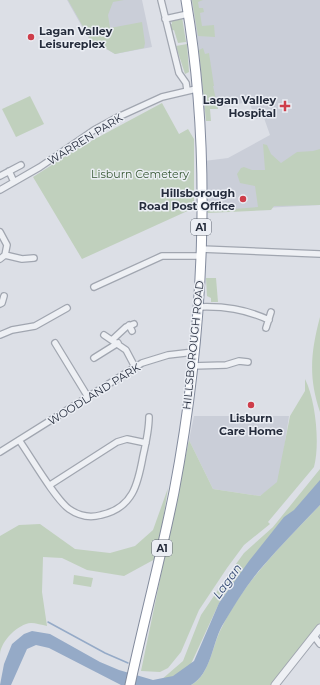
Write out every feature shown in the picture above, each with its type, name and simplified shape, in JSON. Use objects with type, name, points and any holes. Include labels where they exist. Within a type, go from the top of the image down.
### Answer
[{"type":"highway","name":"HILLSBOROUGH ROAD","points":[[130,685],[156,580],[172,498],[184,430],[198,307],[201,252],[200,145],[191,90],[188,14],[186,0]]},
{"type":"street","points":[[161,0],[178,73],[191,90]]},
{"type":"street","points":[[165,19],[188,14]]},
{"type":"street","name":"WARREN PARK","points":[[0,190],[94,130],[116,118],[162,97],[191,90]]},
{"type":"street","points":[[0,176],[21,165]]},
{"type":"street","points":[[9,171],[14,182]]},
{"type":"street","points":[[0,232],[7,245],[5,255],[0,259]]},
{"type":"street","points":[[94,287],[162,256],[201,252],[320,254]]},
{"type":"street","points":[[5,255],[22,259],[34,258]]},
{"type":"street","points":[[0,304],[2,303],[4,296]]},
{"type":"street","points":[[198,307],[234,308],[250,311],[269,320]]},
{"type":"street","points":[[0,335],[12,330],[35,326],[67,308]]},
{"type":"street","points":[[266,328],[271,312]]},
{"type":"street","points":[[112,340],[117,334],[131,325],[132,332]]},
{"type":"street","points":[[104,335],[118,343],[126,350],[135,367]]},
{"type":"street","points":[[94,358],[118,343]]},
{"type":"street","points":[[56,344],[88,397]]},
{"type":"street","name":"WOODLAND PARK","points":[[0,452],[135,367],[158,357],[194,352]]},
{"type":"street","points":[[192,366],[226,365],[239,361],[248,362]]},
{"type":"street","points":[[19,440],[61,501],[77,514],[94,517],[119,508],[134,492],[138,483],[146,443],[149,417]]},
{"type":"street","points":[[50,485],[117,442],[127,438],[146,443]]},
{"type":"street","points":[[275,685],[320,628]]},
{"type":"street","points":[[314,636],[320,644]]},
{"type":"shaded area","points":[[67,0],[142,0],[152,47],[115,54],[89,39]]},
{"type":"shaded area","name":"Lagan Valley Hospital","points":[[192,0],[320,0],[320,205],[205,211],[204,161],[228,158],[270,135],[264,118],[256,119],[249,102],[204,110],[199,50]]},
{"type":"shaded area","points":[[194,416],[289,416],[279,483],[260,496],[213,489],[189,440]]},
{"type":"green space","points":[[68,0],[124,0],[113,2],[108,15],[110,28],[142,22],[145,43],[144,48],[115,54],[90,39]]},
{"type":"green space","points":[[192,0],[203,0],[198,2],[199,8],[203,8],[204,12],[200,13],[202,26],[214,25],[215,37],[198,36]]},
{"type":"green space","points":[[182,17],[186,42],[178,43],[174,30],[170,31],[169,25],[172,24],[171,20]]},
{"type":"green space","points":[[187,44],[189,72],[185,74],[176,46]]},
{"type":"green space","points":[[203,48],[205,54],[209,53],[213,86],[218,109],[210,109],[211,121],[206,121],[199,50]]},
{"type":"green space","points":[[30,96],[44,124],[16,137],[2,109]]},
{"type":"green space","name":"Lisburn Cemetery","points":[[162,103],[179,134],[188,129],[194,139],[194,208],[82,259],[33,177],[80,147]]},
{"type":"green space","points":[[263,144],[267,145],[271,154],[281,163],[297,152],[320,149],[320,205],[274,206],[271,210],[208,213],[207,211],[258,207],[255,186],[240,183],[237,174],[241,168],[244,167],[252,170],[265,170]]},
{"type":"green space","points":[[206,278],[216,278],[218,302],[211,302],[211,298],[207,296]]},
{"type":"green space","points":[[320,317],[320,412],[312,376],[312,364]]},
{"type":"green space","points":[[305,379],[312,399],[316,423],[317,447],[314,467],[268,522],[270,524],[244,545],[227,568],[199,610],[181,652],[168,668],[160,672],[141,671],[189,440],[213,489],[260,496],[277,482],[290,416],[305,391]]},
{"type":"green space","points":[[320,469],[320,483],[308,497],[275,529],[220,601],[190,666],[174,676],[161,680],[183,661],[201,615],[244,553],[273,527]]},
{"type":"green space","points":[[168,488],[157,558],[124,576],[87,570],[62,558],[43,557],[42,592],[47,626],[31,623],[21,626],[11,634],[3,644],[0,654],[0,536],[19,525],[40,524],[75,549],[110,553],[135,546],[153,530]]},
{"type":"green space","points":[[320,505],[320,623],[271,685],[191,685],[202,674],[210,660],[221,629],[230,611],[241,595],[279,548]]},
{"type":"green space","points":[[74,575],[93,578],[91,587],[73,584]]},
{"type":"water","name":"Lagan","points":[[320,480],[320,505],[270,558],[246,588],[222,626],[203,674],[191,685],[121,685],[49,648],[36,645],[27,649],[11,685],[0,685],[4,664],[12,644],[24,634],[32,631],[50,634],[100,662],[119,670],[153,680],[173,676],[194,661],[219,603],[249,561],[284,517],[294,510]]},
{"type":"waterway","points":[[48,622],[105,653],[128,663]]},
{"type":"place","name":"Lagan Valley Leisureplex","points":[[31,37]]},
{"type":"place","name":"Lagan Valley Hospital","points":[[285,106]]},
{"type":"place","name":"Hillsborough Road Post Office","points":[[243,199]]},
{"type":"place","name":"Lisburn Care Home","points":[[251,405]]}]
